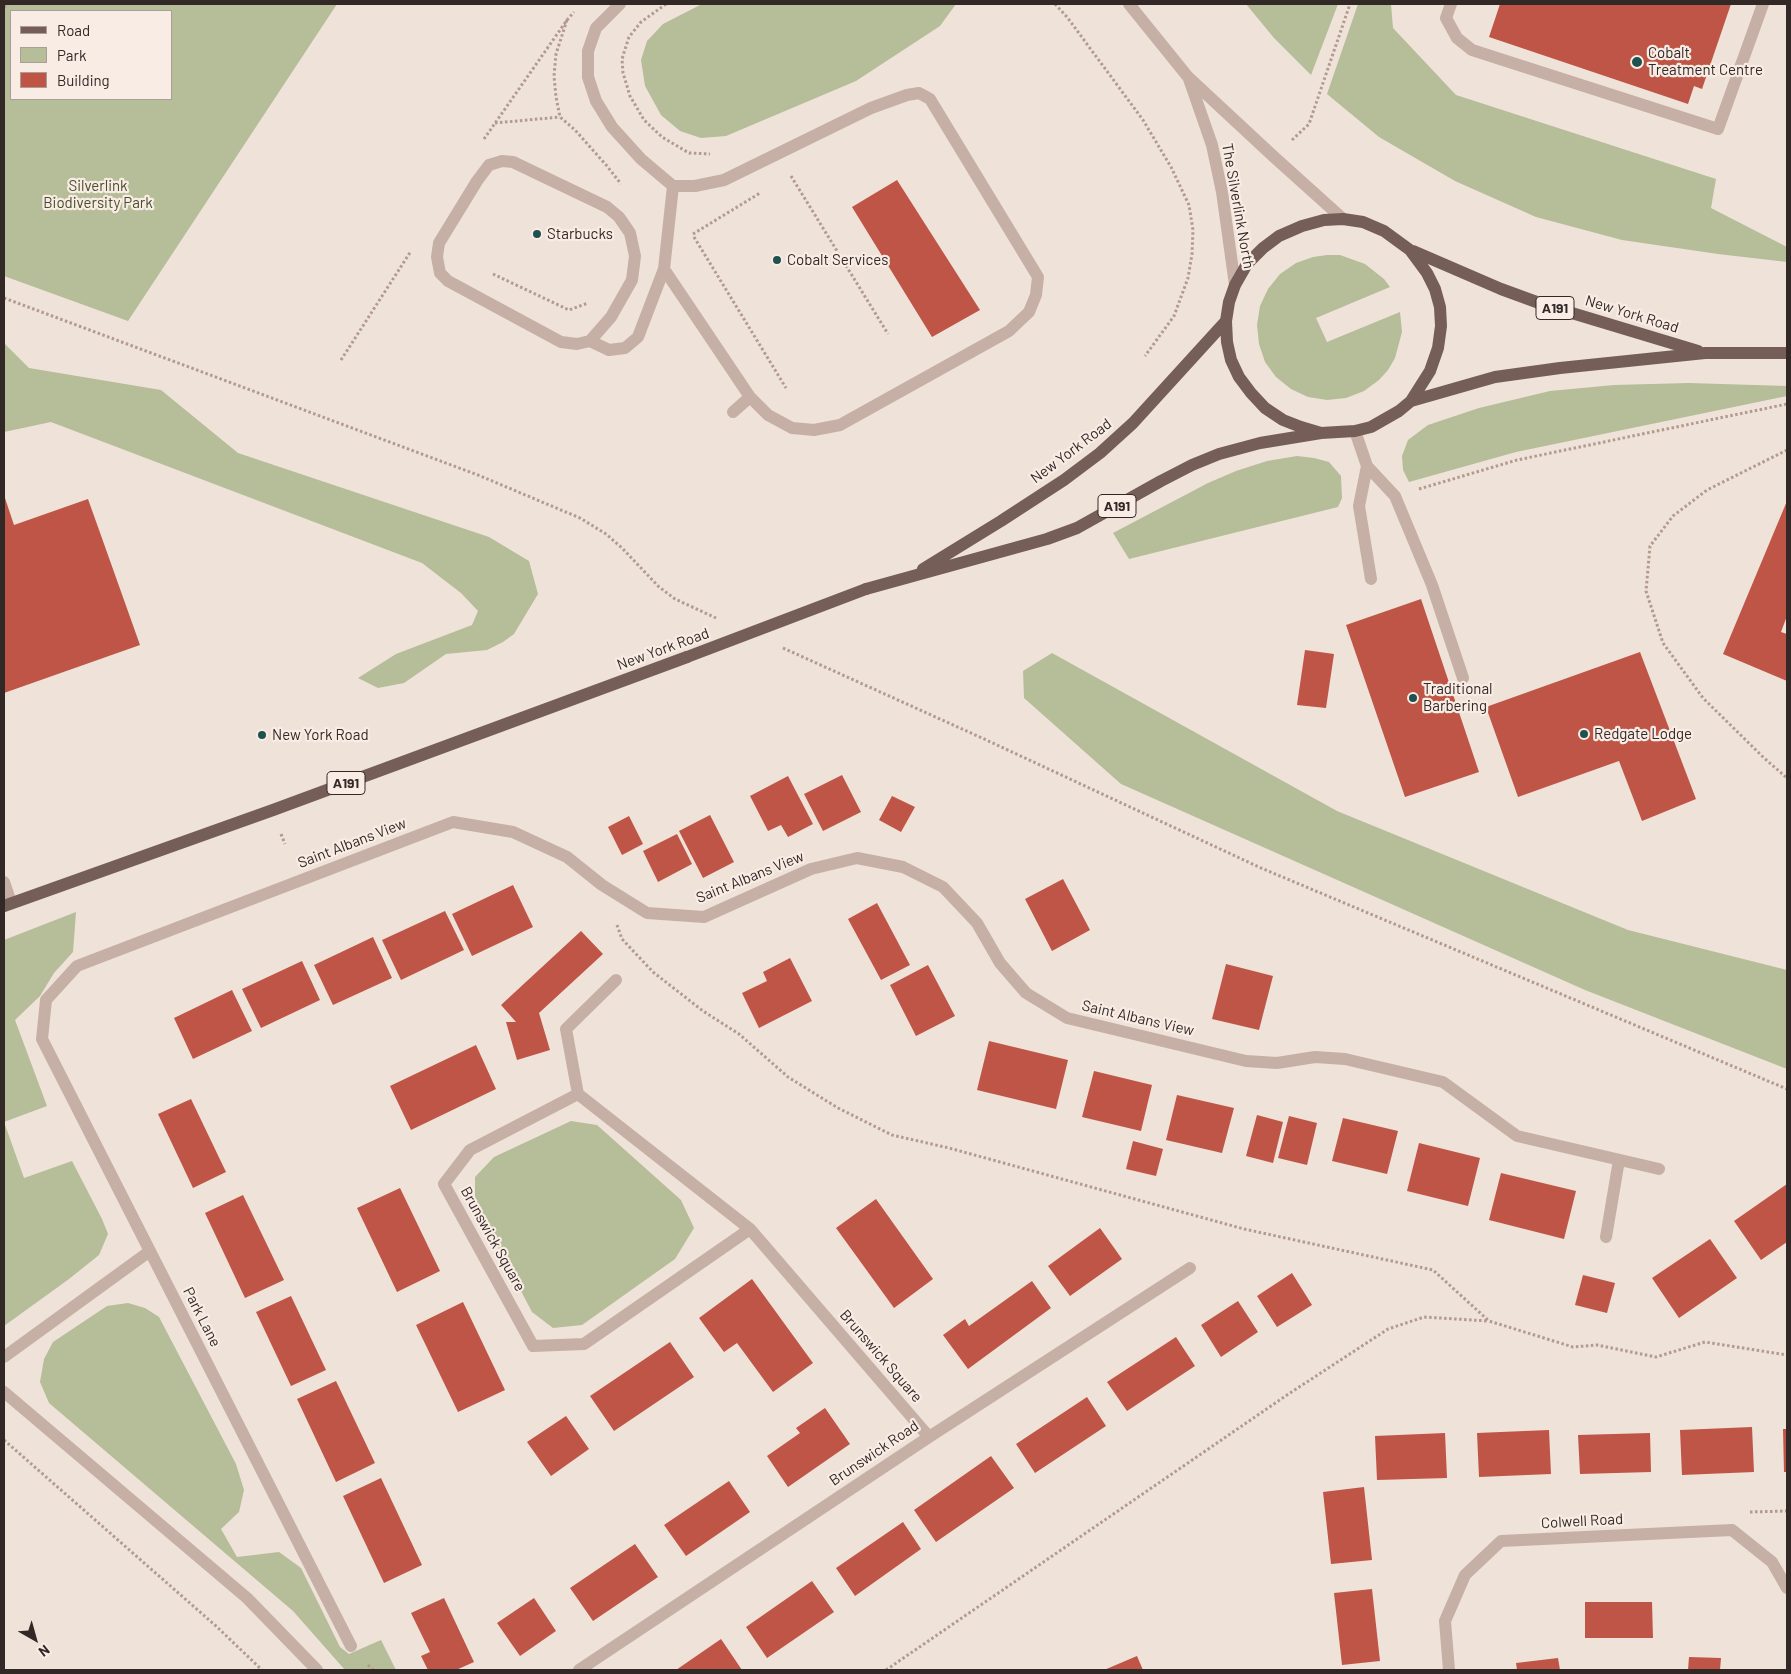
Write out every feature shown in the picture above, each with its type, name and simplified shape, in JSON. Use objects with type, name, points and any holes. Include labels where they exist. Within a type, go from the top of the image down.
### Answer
[{"type":"main road","name":"New York Road","points":[[8,904],[273,810],[688,657],[866,589],[1046,539],[1077,528],[1160,481],[1219,454],[1260,443],[1320,433],[1355,431],[1387,419],[1411,401],[1430,371],[1438,348],[1441,326],[1440,307],[1435,289],[1420,261],[1410,250],[1384,231],[1363,222],[1343,219],[1324,220],[1279,236],[1263,248],[1247,264],[1235,285],[1229,302],[1226,321],[1227,342],[1231,360],[1239,377],[1265,408],[1283,420],[1320,433]]},
{"type":"main road","name":"New York Road","points":[[1410,250],[1501,289],[1542,304],[1705,353]]},
{"type":"main road","name":"New York Road","points":[[910,577],[1009,516],[1064,480],[1100,453],[1133,423],[1226,321]]},
{"type":"main road","name":"New York Road","points":[[1411,401],[1495,377],[1560,368],[1705,353],[1787,353]]},
{"type":"street","points":[[620,4],[596,28],[588,51],[588,76],[596,101],[612,127],[641,159],[673,186],[695,186],[724,180],[871,108],[907,95],[919,93],[930,99],[1038,277],[1036,295],[1029,312],[1009,331],[840,424],[814,430],[792,428],[768,415],[750,397],[664,269]]},
{"type":"street","name":"The Silverlink North","points":[[1129,4],[1188,77],[1343,219]]},
{"type":"street","points":[[1451,4],[1446,18],[1457,38],[1472,50],[1718,129],[1763,4]]},
{"type":"street","name":"The Silverlink North","points":[[1188,77],[1212,145],[1222,192],[1235,285]]},
{"type":"street","points":[[502,161],[513,162],[607,207],[620,217],[630,233],[635,256],[632,280],[612,317],[590,341],[577,344],[561,342],[448,281],[440,272],[437,257],[439,243],[477,181],[490,166],[502,161]]},
{"type":"street","points":[[590,341],[609,350],[624,348],[638,337],[664,269],[673,186]]},
{"type":"street","points":[[733,412],[750,397]]},
{"type":"street","points":[[1355,431],[1367,466],[1395,496],[1432,585],[1463,678]]},
{"type":"street","points":[[1367,466],[1359,506],[1371,579]]},
{"type":"street","name":"Saint Albans View","points":[[46,1000],[77,966],[453,822],[514,832],[567,857],[602,885],[648,913],[704,917],[811,869],[857,858],[903,867],[943,887],[977,924],[1000,963],[1026,993],[1067,1018],[1246,1061],[1277,1063],[1315,1058],[1345,1059],[1443,1082],[1517,1136],[1659,1169]]},
{"type":"street","points":[[4,882],[8,904]]},
{"type":"street","points":[[578,1094],[566,1029],[616,980]]},
{"type":"street","name":"Park Lane","points":[[46,1000],[42,1040],[351,1646]]},
{"type":"street","name":"Brunswick Square","points":[[750,1229],[584,1344],[533,1346],[444,1184],[470,1150],[578,1094],[750,1229],[929,1437]]},
{"type":"street","points":[[1606,1237],[1619,1160]]},
{"type":"street","points":[[4,1356],[150,1251]]},
{"type":"street","name":"Brunswick Road","points":[[579,1670],[929,1437],[1190,1268]]},
{"type":"street","points":[[4,1392],[247,1598],[317,1670]]},
{"type":"street","name":"Colwell Road","points":[[1449,1670],[1445,1621],[1465,1575],[1501,1541],[1732,1530],[1772,1562],[1787,1588]]},
{"type":"path","points":[[4,7],[8,4]]},
{"type":"path","points":[[666,4],[641,22],[629,38],[622,59],[623,73],[630,96],[644,120],[662,137],[689,153],[715,154]]},
{"type":"path","points":[[1054,4],[1067,18],[1143,120],[1171,167],[1189,205],[1193,230],[1188,278],[1174,316],[1145,356]]},
{"type":"path","points":[[1273,156],[1310,124],[1350,4]]},
{"type":"path","points":[[495,123],[560,117]]},
{"type":"path","points":[[789,173],[888,334]]},
{"type":"path","points":[[1189,205],[1222,192]]},
{"type":"path","points":[[666,249],[761,193]]},
{"type":"path","points":[[692,235],[786,388]]},
{"type":"path","points":[[407,257],[437,257]]},
{"type":"path","points":[[490,272],[569,310],[592,302]]},
{"type":"path","points":[[4,298],[478,475],[580,518],[617,543],[659,587],[675,599],[719,619]]},
{"type":"path","points":[[1395,496],[1517,460],[1787,404]]},
{"type":"path","points":[[1787,450],[1706,490],[1673,516],[1650,546],[1646,591],[1663,643],[1703,698],[1787,778]]},
{"type":"path","points":[[780,647],[991,742],[1261,868],[1787,1089]]},
{"type":"path","points":[[602,885],[622,939],[653,972],[703,1011],[739,1034],[788,1077],[838,1108],[892,1135],[949,1148],[1244,1229],[1433,1270],[1489,1321]]},
{"type":"path","points":[[886,1670],[1287,1395],[1388,1329],[1424,1317],[1489,1321],[1574,1347],[1597,1345],[1656,1357],[1705,1342],[1787,1355]]},
{"type":"path","points":[[4,1440],[216,1626],[262,1670]]},
{"type":"green space","name":"Silverlink Biodiversity Park","points":[[4,4],[337,4],[128,321],[4,276]]},
{"type":"green space","points":[[702,4],[956,4],[940,26],[856,81],[726,136],[701,138],[680,131],[661,115],[645,86],[641,60],[647,41],[663,24]]},
{"type":"green space","points":[[1246,4],[1338,4],[1311,75],[1274,38]]},
{"type":"green space","points":[[1358,4],[1391,4],[1393,28],[1456,95],[1716,179],[1711,208],[1787,247],[1787,262],[1622,240],[1536,217],[1455,181],[1379,137],[1327,94]]},
{"type":"green space","points":[[1340,255],[1365,264],[1384,279],[1390,287],[1316,318],[1327,342],[1400,312],[1402,332],[1395,358],[1379,380],[1364,391],[1346,398],[1327,400],[1308,397],[1291,389],[1276,377],[1265,362],[1259,344],[1257,325],[1260,306],[1268,289],[1280,274],[1296,263],[1313,257]]},
{"type":"green space","points":[[4,343],[29,368],[161,390],[238,453],[489,537],[529,561],[538,594],[514,634],[503,642],[487,650],[446,654],[404,683],[378,688],[358,678],[396,654],[472,625],[478,611],[461,593],[422,563],[51,422],[4,432]]},
{"type":"green space","points":[[1689,383],[1787,386],[1787,396],[1516,452],[1409,482],[1403,470],[1402,456],[1408,440],[1428,425],[1479,408],[1550,391],[1614,385]]},
{"type":"green space","points":[[1297,456],[1329,462],[1341,476],[1342,498],[1338,507],[1129,559],[1113,533],[1208,483],[1236,471],[1267,461]]},
{"type":"green space","points":[[1052,653],[1337,811],[1628,930],[1787,970],[1787,1069],[1585,990],[1121,784],[1024,698],[1023,671]]},
{"type":"green space","points":[[76,912],[73,952],[54,973],[40,996],[15,1020],[47,1106],[4,1122],[4,940]]},
{"type":"green space","points":[[571,1121],[597,1125],[681,1200],[694,1228],[675,1259],[582,1325],[553,1328],[532,1312],[475,1203],[475,1177],[494,1157]]},
{"type":"green space","points":[[4,1122],[24,1178],[72,1161],[108,1234],[99,1255],[4,1326]]},
{"type":"green space","points":[[128,1303],[145,1308],[159,1317],[236,1464],[244,1490],[239,1512],[221,1529],[237,1557],[279,1552],[301,1568],[340,1647],[349,1654],[381,1640],[396,1670],[345,1670],[293,1611],[49,1403],[40,1382],[44,1359],[53,1342],[107,1306]]},
{"type":"building","name":"Cobalt Treatment Centre","points":[[1500,4],[1731,4],[1702,89],[1694,86],[1688,104],[1489,37]]},
{"type":"building","points":[[897,180],[980,310],[932,337],[852,207]]},
{"type":"building","points":[[4,495],[14,525],[88,499],[140,645],[4,693]]},
{"type":"building","points":[[1787,501],[1787,616],[1781,632],[1787,634],[1787,681],[1723,654]]},
{"type":"building","name":"Traditional Barbering","points":[[1421,599],[1479,772],[1405,797],[1346,625]]},
{"type":"building","points":[[1305,650],[1334,654],[1326,708],[1297,705]]},
{"type":"building","name":"Redgate Lodge","points":[[1640,652],[1696,799],[1642,821],[1619,761],[1518,797],[1486,707]]},
{"type":"building","points":[[842,775],[861,812],[823,831],[804,794]]},
{"type":"building","points":[[788,776],[813,824],[788,837],[781,825],[768,831],[750,796]]},
{"type":"building","points":[[892,796],[915,807],[901,832],[879,820]]},
{"type":"building","points":[[710,815],[734,862],[703,878],[679,831]]},
{"type":"building","points":[[629,816],[643,844],[622,855],[608,827]]},
{"type":"building","points":[[677,834],[692,864],[658,882],[643,851]]},
{"type":"building","points":[[1063,879],[1090,930],[1052,951],[1025,899]]},
{"type":"building","points":[[513,885],[533,927],[472,956],[452,914]]},
{"type":"building","points":[[877,903],[910,965],[881,980],[848,919]]},
{"type":"building","points":[[445,911],[464,950],[401,980],[382,940]]},
{"type":"building","points":[[581,931],[603,954],[539,1013],[550,1050],[517,1060],[506,1022],[516,1022],[501,1005]]},
{"type":"building","points":[[373,937],[392,978],[333,1005],[314,965]]},
{"type":"building","points":[[790,958],[812,1001],[759,1028],[742,993],[767,981],[763,972]]},
{"type":"building","points":[[302,961],[320,1000],[261,1028],[242,989]]},
{"type":"building","points":[[1226,964],[1273,976],[1259,1030],[1212,1019]]},
{"type":"building","points":[[928,965],[955,1016],[916,1036],[890,985]]},
{"type":"building","points":[[232,990],[252,1031],[193,1059],[174,1018]]},
{"type":"building","points":[[989,1041],[1068,1060],[1056,1109],[977,1090]]},
{"type":"building","points":[[476,1045],[496,1089],[411,1130],[390,1086]]},
{"type":"building","points":[[1094,1071],[1152,1085],[1141,1131],[1082,1117]]},
{"type":"building","points":[[1177,1095],[1234,1108],[1222,1153],[1166,1140]]},
{"type":"building","points":[[191,1099],[226,1172],[193,1188],[158,1114]]},
{"type":"building","points":[[1257,1115],[1283,1122],[1273,1163],[1246,1156]]},
{"type":"building","points":[[1289,1116],[1317,1123],[1307,1165],[1278,1158]]},
{"type":"building","points":[[1343,1118],[1398,1131],[1387,1174],[1332,1161]]},
{"type":"building","points":[[1133,1141],[1163,1149],[1156,1176],[1126,1169]]},
{"type":"building","points":[[1419,1143],[1480,1158],[1468,1206],[1407,1191]]},
{"type":"building","points":[[1501,1173],[1576,1191],[1564,1239],[1489,1220]]},
{"type":"building","points":[[1787,1184],[1787,1242],[1761,1260],[1734,1221]]},
{"type":"building","points":[[400,1188],[440,1271],[397,1292],[357,1208]]},
{"type":"building","points":[[243,1195],[284,1280],[245,1298],[205,1213]]},
{"type":"building","points":[[876,1199],[933,1279],[894,1308],[836,1228]]},
{"type":"building","points":[[1100,1228],[1122,1259],[1070,1296],[1048,1266]]},
{"type":"building","points":[[1710,1239],[1737,1278],[1679,1318],[1652,1278]]},
{"type":"building","points":[[1292,1273],[1312,1305],[1277,1327],[1257,1296]]},
{"type":"building","points":[[1583,1275],[1615,1283],[1607,1313],[1575,1305]]},
{"type":"building","points":[[752,1279],[813,1363],[773,1392],[737,1343],[724,1352],[699,1318]]},
{"type":"building","points":[[1032,1281],[1051,1308],[968,1369],[943,1335],[965,1319],[969,1326]]},
{"type":"building","points":[[291,1296],[326,1370],[291,1386],[256,1312]]},
{"type":"building","points":[[1238,1301],[1258,1332],[1221,1357],[1201,1325]]},
{"type":"building","points":[[463,1302],[505,1390],[458,1412],[416,1325]]},
{"type":"building","points":[[1176,1337],[1195,1366],[1127,1411],[1107,1382]]},
{"type":"building","points":[[670,1342],[694,1377],[614,1431],[590,1396]]},
{"type":"building","points":[[336,1381],[375,1463],[336,1482],[297,1399]]},
{"type":"building","points":[[1087,1397],[1106,1426],[1035,1473],[1016,1444]]},
{"type":"building","points":[[825,1408],[850,1444],[788,1487],[767,1456],[800,1433],[796,1428]]},
{"type":"building","points":[[566,1416],[589,1449],[551,1476],[527,1442]]},
{"type":"building","points":[[1752,1427],[1754,1472],[1682,1475],[1680,1430]]},
{"type":"building","points":[[1783,1429],[1787,1429],[1787,1472],[1784,1472]]},
{"type":"building","points":[[1549,1430],[1551,1474],[1479,1477],[1477,1433]]},
{"type":"building","points":[[1445,1433],[1447,1478],[1377,1480],[1375,1436]]},
{"type":"building","points":[[1650,1433],[1651,1472],[1580,1474],[1578,1435]]},
{"type":"building","points":[[991,1456],[1014,1488],[936,1542],[914,1510]]},
{"type":"building","points":[[381,1478],[422,1565],[384,1583],[343,1496]]},
{"type":"building","points":[[729,1481],[750,1512],[686,1556],[664,1525]]},
{"type":"building","points":[[1364,1487],[1372,1560],[1331,1564],[1323,1492]]},
{"type":"building","points":[[903,1522],[921,1549],[855,1596],[836,1568]]},
{"type":"building","points":[[635,1544],[658,1577],[593,1621],[570,1588]]},
{"type":"building","points":[[812,1581],[834,1612],[767,1658],[746,1627]]},
{"type":"building","points":[[1372,1589],[1380,1661],[1342,1665],[1334,1593]]},
{"type":"building","points":[[444,1598],[474,1662],[456,1670],[428,1670],[421,1656],[430,1652],[411,1613]]},
{"type":"building","points":[[534,1598],[556,1631],[520,1656],[497,1623]]},
{"type":"building","points":[[1585,1602],[1652,1602],[1653,1638],[1585,1638]]},
{"type":"building","points":[[721,1639],[742,1670],[676,1670]]},
{"type":"building","points":[[1137,1656],[1143,1670],[1104,1670]]},
{"type":"building","points":[[1689,1657],[1721,1658],[1720,1670],[1688,1670]]},
{"type":"building","points":[[1558,1658],[1560,1670],[1517,1670],[1516,1663]]},
{"type":"place","name":"Cobalt Treatment Centre","points":[[1637,62]]},
{"type":"place","name":"Starbucks","points":[[537,234]]},
{"type":"place","name":"Cobalt Services","points":[[777,260]]},
{"type":"place","name":"Traditional Barbering","points":[[1413,698]]},
{"type":"place","name":"Redgate Lodge","points":[[1584,734]]},
{"type":"place","name":"New York Road","points":[[262,735]]}]
